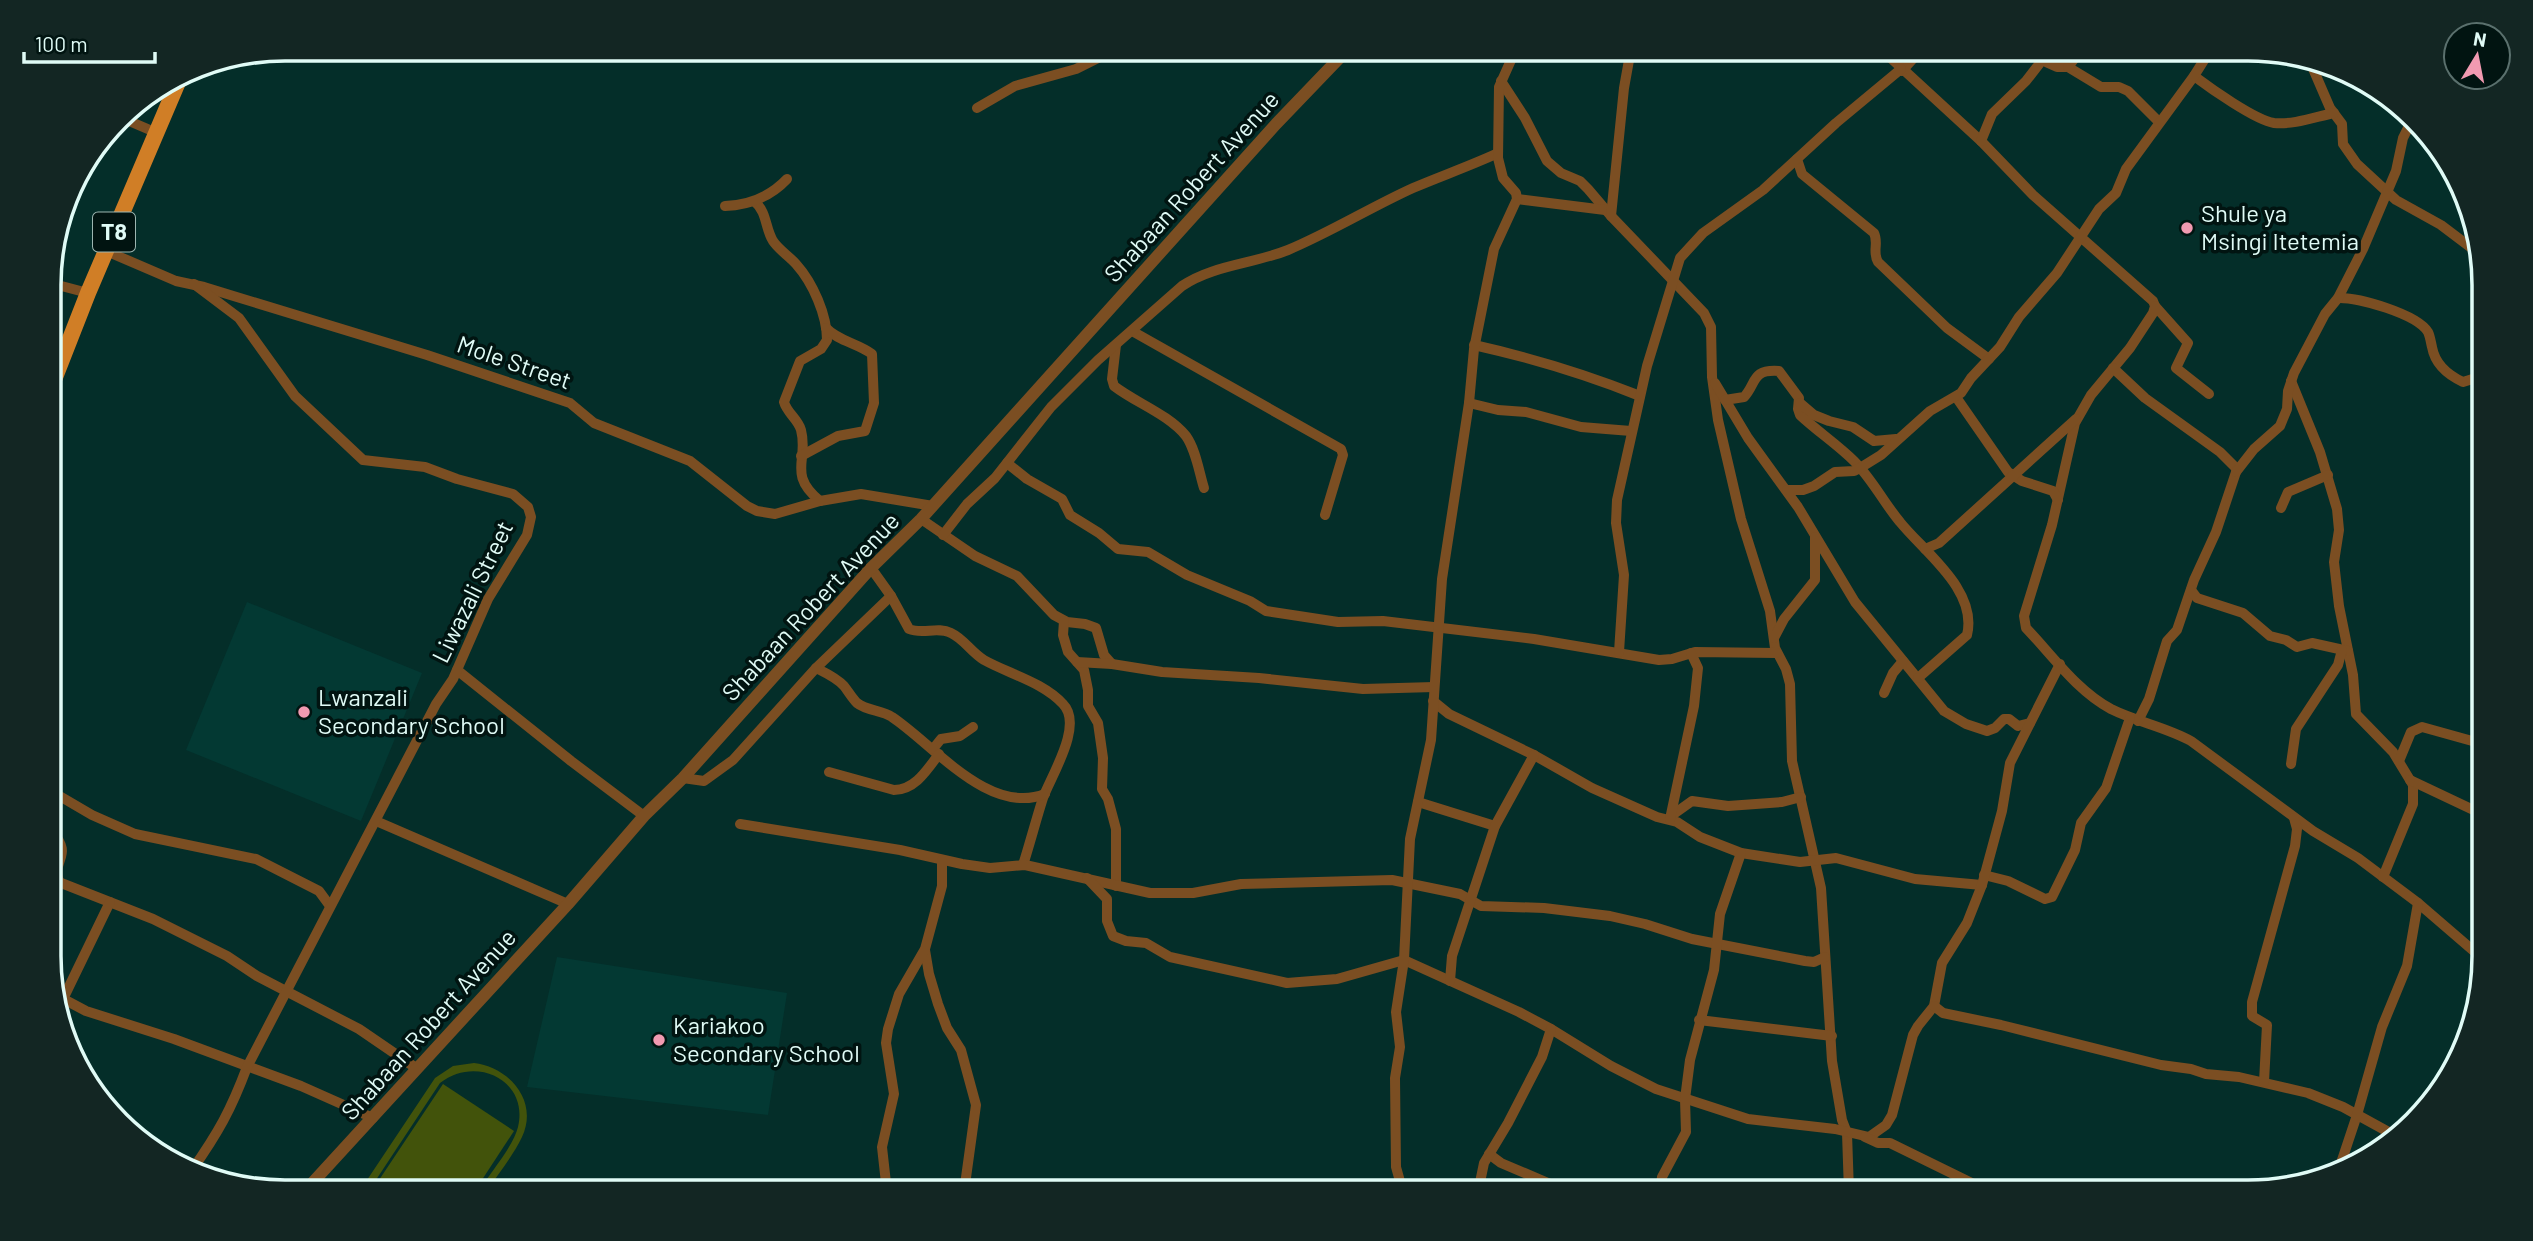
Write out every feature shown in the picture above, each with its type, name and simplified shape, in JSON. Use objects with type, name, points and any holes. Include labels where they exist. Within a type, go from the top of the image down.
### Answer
[{"type":"highway","name":"T8","points":[[62,360],[175,90]]},
{"type":"street","points":[[977,108],[1014,86],[1076,69],[1092,61]]},
{"type":"street","name":"Shabaan Robert Avenue","points":[[315,1180],[568,904],[644,816],[683,778],[871,568],[933,506],[1276,124],[1336,61]]},
{"type":"street","points":[[1399,1179],[1396,1167],[1395,1078],[1400,1047],[1397,1002],[1404,960],[1410,839],[1431,740],[1442,579],[1469,403],[1474,345],[1494,248],[1517,199],[1516,193],[1503,178],[1498,153],[1499,94],[1501,81],[1511,61]]},
{"type":"street","points":[[1608,213],[1628,61]]},
{"type":"street","points":[[1893,61],[1981,141],[2033,195],[2153,301],[2188,343],[2176,368],[2208,394]]},
{"type":"street","points":[[1619,652],[1624,568],[1617,537],[1616,512],[1631,431],[1660,318],[1680,258],[1703,233],[1763,190],[1836,122],[1911,61]]},
{"type":"street","points":[[1981,141],[1992,114],[2042,61]]},
{"type":"street","points":[[2049,61],[2057,67],[2068,67],[2101,87],[2119,87],[2129,91],[2159,122]]},
{"type":"street","points":[[2068,67],[2073,61]]},
{"type":"street","points":[[1787,490],[1803,490],[1835,472],[1860,468],[1881,455],[1934,408],[1956,397],[2000,347],[2019,317],[2057,274],[2087,225],[2116,193],[2126,169],[2203,61]]},
{"type":"street","points":[[2315,72],[2342,124],[2344,146],[2357,164],[2387,193],[2441,225],[2468,245]]},
{"type":"street","points":[[2194,76],[2217,94],[2271,122],[2301,120],[2334,113]]},
{"type":"street","points":[[1501,81],[1525,118],[1547,161],[1561,173],[1580,181],[1708,320],[1712,333],[1712,377],[1718,420],[1741,519],[1770,611],[1777,653],[1784,663],[1790,684],[1793,761],[1821,888],[1836,1093],[1847,1133],[1849,1179]]},
{"type":"street","points":[[132,122],[158,133]]},
{"type":"street","points":[[1433,701],[1449,714],[1534,755],[1592,788],[1657,817],[1670,818],[1700,837],[1741,853],[1800,862],[1836,858],[1915,880],[2008,881],[2045,899],[2052,897],[2079,841],[2081,823],[2106,788],[2134,719],[2149,699],[2165,646],[2176,630],[2216,532],[2236,472],[2254,449],[2280,426],[2287,410],[2291,381],[2325,314],[2338,298],[2363,249],[2396,171],[2408,129]]},
{"type":"street","points":[[943,535],[967,504],[1007,463],[1051,407],[1116,345],[1194,278],[1287,250],[1415,187],[1455,173],[1498,153]]},
{"type":"street","points":[[1797,159],[1802,174],[1874,233],[1878,262],[1947,328],[1989,359]]},
{"type":"street","points":[[725,206],[755,202],[788,179]]},
{"type":"street","points":[[1517,199],[1608,213]]},
{"type":"street","points":[[755,202],[762,209],[767,230],[775,243],[798,266],[814,294],[826,328],[825,343],[821,349],[800,361],[785,399],[785,407],[802,432],[800,469],[804,484],[820,501]]},
{"type":"street","name":"Mole Street","points":[[106,251],[176,281],[194,284],[439,359],[570,403],[594,423],[690,461],[757,512],[775,514],[820,501],[861,494],[933,506]]},
{"type":"street","name":"Liwazali Street","points":[[194,284],[239,318],[295,396],[363,460],[425,467],[513,494],[528,507],[530,517],[527,535],[488,599],[457,670],[436,704],[247,1067],[232,1107],[218,1134],[198,1162]]},
{"type":"street","points":[[62,286],[88,293]]},
{"type":"street","points":[[2338,298],[2378,306],[2417,322],[2428,332],[2434,356],[2445,371],[2466,382],[2472,380]]},
{"type":"street","points":[[2155,306],[2130,348],[2091,395],[2077,419],[2058,500],[2024,620],[2026,628],[2074,680],[2102,703],[2134,719],[2191,741],[2316,833],[2358,858],[2418,903],[2472,950]]},
{"type":"street","points":[[801,456],[838,436],[865,431],[874,404],[872,354],[858,345],[833,336],[826,328]]},
{"type":"street","points":[[1132,331],[1341,449],[1343,455],[1325,515]]},
{"type":"street","points":[[1116,345],[1112,379],[1114,386],[1172,424],[1186,437],[1204,488]]},
{"type":"street","points":[[1474,345],[1534,358],[1640,396]]},
{"type":"street","points":[[2113,368],[2145,398],[2233,463],[2236,472]]},
{"type":"street","points":[[1725,400],[1744,397],[1757,377],[1779,371],[1799,398],[1800,415],[1860,468],[1901,524],[1957,588],[1964,602],[1968,629],[1964,639],[1918,678]]},
{"type":"street","points":[[1712,377],[1748,438],[1787,490],[1855,602],[1944,711],[1966,724],[1990,731],[2004,719],[2009,719],[2018,726],[2030,723]]},
{"type":"street","points":[[2291,381],[2328,475],[2337,509],[2339,530],[2334,562],[2345,650],[2357,716],[2399,761],[2414,792],[2413,804],[2383,877]]},
{"type":"street","points":[[1956,397],[2002,465],[2022,481],[2053,491],[2058,500]]},
{"type":"street","points":[[1469,403],[1499,410],[1526,412],[1581,427],[1631,431]]},
{"type":"street","points":[[1800,403],[1814,415],[1853,428],[1875,442],[1897,439]]},
{"type":"street","points":[[1925,549],[1939,543],[2077,419]]},
{"type":"street","points":[[1007,463],[1027,479],[1062,499],[1070,515],[1118,549],[1148,552],[1188,575],[1257,604],[1266,611],[1338,622],[1383,621],[1439,627],[1659,660],[1691,653],[1777,653]]},
{"type":"street","points":[[2281,508],[2288,492],[2328,475]]},
{"type":"street","points":[[921,519],[975,556],[1017,576],[1046,609],[1064,621],[1096,628],[1104,655],[1112,664]]},
{"type":"street","points":[[1773,638],[1784,619],[1815,580],[1815,536]]},
{"type":"street","points":[[871,568],[891,596],[909,629],[949,632],[960,638],[983,660],[1049,693],[1063,703],[1069,713],[1070,727],[1023,865]]},
{"type":"street","points":[[2191,590],[2197,598],[2243,613],[2273,638],[2286,640],[2297,646],[2312,643],[2345,650]]},
{"type":"street","points":[[683,778],[704,781],[733,760],[816,668],[891,596]]},
{"type":"street","points":[[1064,621],[1063,635],[1068,652],[1084,670],[1088,706],[1096,718],[1101,737],[1102,789],[1111,808],[1117,839],[1116,886]]},
{"type":"street","points":[[2291,764],[2296,729],[2345,650]]},
{"type":"street","points":[[1670,818],[1698,679],[1696,660],[1691,653]]},
{"type":"street","points":[[1884,693],[1893,673],[1903,661]]},
{"type":"street","points":[[1077,662],[1363,689],[1434,687]]},
{"type":"street","points":[[1865,1137],[1870,1137],[1889,1122],[1900,1079],[1911,1051],[1913,1035],[1934,1006],[1940,967],[1967,923],[1983,880],[2001,811],[2008,768],[2060,664]]},
{"type":"street","points":[[816,668],[837,680],[857,703],[894,718],[967,778],[1001,795],[1026,800],[1045,794]]},
{"type":"street","points":[[457,670],[580,769],[644,816]]},
{"type":"street","points":[[829,772],[900,790],[920,779],[941,739],[960,736],[973,727]]},
{"type":"street","points":[[2399,761],[2411,732],[2422,727],[2472,741]]},
{"type":"street","points":[[1450,981],[1452,956],[1495,826],[1534,755]]},
{"type":"street","points":[[2410,780],[2472,809]]},
{"type":"street","points":[[61,797],[92,815],[135,834],[257,859],[319,891],[330,906]]},
{"type":"street","points":[[1670,818],[1692,801],[1728,806],[1782,802],[1801,797]]},
{"type":"street","points":[[1418,802],[1495,826]]},
{"type":"street","points":[[2264,1082],[2267,1027],[2252,1016],[2252,1002],[2295,846],[2297,829],[2294,817]]},
{"type":"street","points":[[376,821],[568,904]]},
{"type":"street","points":[[740,824],[900,850],[989,868],[1023,865],[1166,894],[1193,893],[1241,884],[1385,880],[1460,894],[1484,906],[1557,909],[1610,916],[1716,944],[1810,962],[1825,957]]},
{"type":"street","points":[[1662,1179],[1686,1132],[1685,1099],[1690,1060],[1713,970],[1720,914],[1741,853]]},
{"type":"street","points":[[885,1180],[881,1147],[894,1094],[886,1043],[888,1029],[899,994],[925,949],[942,886],[942,860]]},
{"type":"street","points":[[1087,878],[1107,899],[1107,921],[1113,936],[1126,941],[1146,943],[1170,957],[1287,983],[1337,979],[1404,960],[1551,1029],[1633,1078],[1685,1099],[1763,1122],[1787,1123],[1865,1137],[1880,1144],[1890,1143],[1964,1179]]},
{"type":"street","points":[[61,882],[153,919],[227,956],[257,976],[359,1029],[416,1068]]},
{"type":"street","points":[[63,987],[110,902]]},
{"type":"street","points":[[2342,1159],[2382,1027],[2407,966],[2418,903]]},
{"type":"street","points":[[925,949],[938,1004],[947,1028],[961,1050],[976,1105],[966,1180]]},
{"type":"street","points":[[66,999],[86,1011],[174,1039],[314,1091],[373,1118]]},
{"type":"street","points":[[1934,1006],[1943,1013],[2160,1064],[2264,1082],[2308,1093],[2336,1103],[2387,1131]]},
{"type":"street","points":[[1699,1020],[1832,1037]]},
{"type":"street","points":[[1480,1179],[1489,1154],[1508,1124],[1542,1057],[1551,1029]]},
{"type":"street","points":[[1489,1154],[1510,1167],[1542,1179]]},
{"type":"shaded area","name":"Lwanzali Secondary School","points":[[247,602],[422,673],[361,821],[186,750]]},
{"type":"shaded area","name":"Kariakoo Secondary School","points":[[557,957],[787,993],[768,1115],[527,1087]]},
{"type":"green space","points":[[474,1063],[499,1071],[518,1088],[524,1099],[527,1111],[522,1137],[495,1180],[486,1180],[511,1143],[518,1127],[516,1096],[508,1085],[497,1077],[469,1071],[440,1083],[376,1180],[367,1180],[435,1078],[453,1066]]},
{"type":"green space","points":[[443,1084],[514,1131],[482,1180],[379,1180]]},
{"type":"place","name":"Shule ya Msingi Itetemia","points":[[2187,228]]},
{"type":"place","name":"Lwanzali Secondary School","points":[[304,712]]},
{"type":"place","name":"Kariakoo Secondary School","points":[[659,1040]]}]
